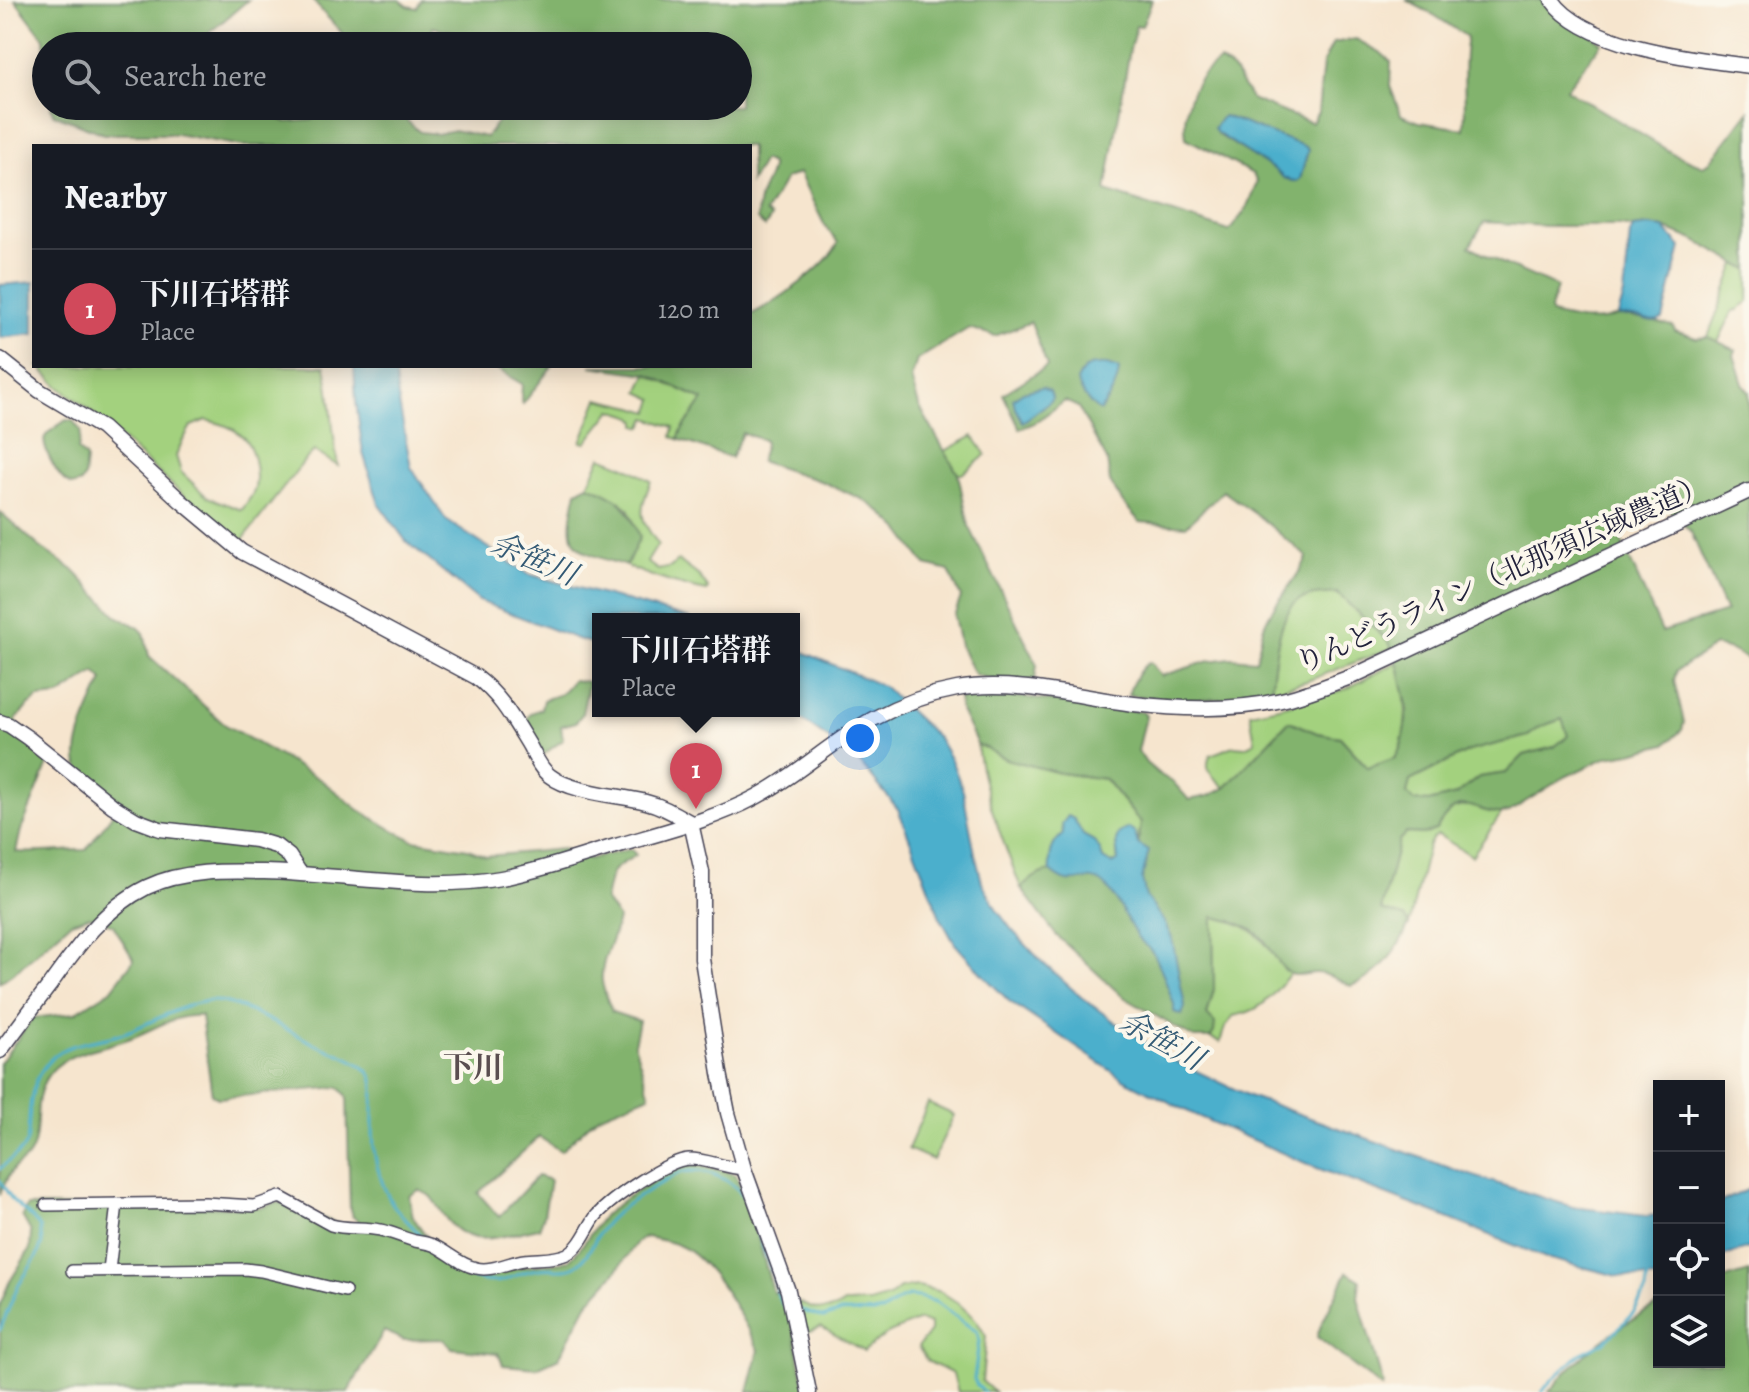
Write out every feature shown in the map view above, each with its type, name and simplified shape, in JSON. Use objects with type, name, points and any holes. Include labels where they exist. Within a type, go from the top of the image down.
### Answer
[{"type":"street","points":[[1552,0],[1568,17],[1609,38],[1668,55],[1749,66]]},
{"type":"street","points":[[0,359],[40,391],[102,428],[242,552],[476,677],[503,702],[547,774],[560,783],[649,803],[691,823],[702,872],[702,959],[728,1113],[744,1169],[788,1291],[809,1392]]},
{"type":"street","name":"りんどうライン（北那須広域農道）","points":[[691,823],[758,796],[874,718],[909,703],[961,688],[1018,688],[1135,704],[1196,708],[1288,699],[1353,676],[1749,491]]},
{"type":"street","points":[[0,722],[28,738],[113,806],[136,820],[160,829],[256,840],[276,846],[289,856],[300,873]]},
{"type":"street","points":[[0,1051],[80,944],[127,899],[151,885],[225,871],[462,884],[542,868],[691,823]]},
{"type":"street","points":[[46,1205],[205,1203],[254,1206],[280,1197],[331,1225],[386,1231],[430,1244],[470,1266],[487,1269],[570,1253],[586,1229],[613,1199],[668,1165],[690,1159],[744,1169]]},
{"type":"street","points":[[109,1270],[117,1204]]},
{"type":"street","points":[[72,1271],[245,1269],[345,1291]]},
{"type":"green space","points":[[15,0],[248,0],[210,32],[39,32]]},
{"type":"green space","points":[[312,0],[400,0],[417,8],[421,0],[1152,0],[1142,26],[1136,26],[1130,49],[1106,191],[1229,231],[1245,211],[1257,183],[1253,174],[1186,138],[1186,115],[1191,94],[1210,68],[1220,61],[1233,70],[1251,99],[1312,123],[1318,112],[1323,63],[1333,43],[1356,39],[1391,62],[1390,86],[1401,115],[1419,122],[1464,129],[1467,37],[1406,0],[1549,0],[1602,43],[1566,89],[1674,154],[1703,166],[1709,163],[1749,111],[1749,270],[1696,241],[1664,228],[1649,226],[1546,226],[1484,222],[1470,246],[1557,287],[1551,314],[1583,320],[1622,316],[1641,319],[1673,326],[1675,331],[1697,338],[1708,337],[1736,350],[1734,355],[1743,384],[1749,392],[1749,660],[1715,646],[1676,671],[1674,681],[1684,722],[1682,730],[1666,744],[1607,757],[1563,778],[1509,812],[1497,813],[1462,805],[1454,808],[1436,830],[1426,834],[1406,833],[1399,840],[1381,910],[1404,917],[1409,924],[1386,961],[1361,982],[1351,986],[1320,973],[1291,974],[1254,931],[1213,917],[1214,989],[1207,1015],[1215,1023],[1214,1032],[1210,1038],[1194,1038],[1122,996],[1056,935],[1021,888],[1036,876],[1061,870],[1089,876],[1139,899],[1135,870],[1141,823],[1105,779],[1060,773],[1006,759],[977,744],[960,709],[959,698],[1012,696],[1143,712],[1146,716],[1138,751],[1146,763],[1174,783],[1189,800],[1225,788],[1289,721],[1317,733],[1340,737],[1368,768],[1395,758],[1401,747],[1408,710],[1398,665],[1389,642],[1337,593],[1313,595],[1299,600],[1286,616],[1278,642],[1271,691],[1236,698],[1200,700],[1128,695],[1136,676],[1150,662],[1161,676],[1209,661],[1231,658],[1256,660],[1267,619],[1307,557],[1223,491],[1186,526],[1140,522],[1110,482],[1107,460],[1078,407],[1065,401],[1020,429],[1003,394],[1047,366],[1031,322],[995,336],[969,328],[917,360],[911,378],[919,406],[958,474],[969,526],[1037,664],[1035,680],[1004,682],[974,674],[960,646],[954,616],[961,597],[949,571],[926,565],[900,530],[880,511],[862,499],[823,482],[760,461],[764,440],[742,433],[731,458],[678,439],[703,400],[648,374],[605,368],[752,368],[752,314],[799,284],[823,263],[838,243],[825,226],[799,173],[785,179],[765,213],[771,217],[765,227],[757,220],[760,198],[771,164],[763,160],[752,179],[752,144],[231,144],[176,134],[104,134],[68,120],[407,120],[420,132],[438,134],[454,130],[486,137],[499,120],[752,120],[752,32],[455,32],[433,27],[432,32],[341,32]],"holes":[[[1224,116],[1308,150],[1300,179],[1284,178],[1217,134]],[[1647,500],[1667,508],[1691,532],[1726,612],[1662,632],[1618,533],[1619,512]],[[1562,719],[1568,736],[1554,747],[1524,755],[1506,773],[1479,777],[1456,795],[1428,802],[1414,801],[1407,794],[1410,781],[1469,751],[1528,736],[1542,726]]]},
{"type":"green space","points":[[1736,264],[1749,270],[1749,302],[1733,311],[1718,342],[1708,337]]},
{"type":"green space","points":[[41,368],[325,368],[338,466],[314,451],[241,542],[206,516],[87,408],[59,387]],"holes":[[[206,420],[237,432],[252,452],[255,488],[242,510],[207,497],[181,472],[176,456],[191,426]]]},
{"type":"green space","points":[[495,368],[550,368],[523,404],[522,384]]},
{"type":"green space","points":[[647,374],[703,400],[678,439],[672,437],[674,427],[647,418],[643,427],[637,425],[634,417],[612,410],[586,443],[581,442],[598,399],[650,412],[654,399],[639,392]]},
{"type":"green space","points":[[66,420],[73,421],[81,431],[78,450],[86,458],[84,478],[74,485],[64,480],[56,469],[44,442],[49,432]]},
{"type":"green space","points":[[973,436],[986,455],[958,474],[945,451]]},
{"type":"green space","points":[[601,457],[651,481],[642,514],[658,544],[647,562],[658,570],[671,567],[678,560],[699,576],[707,591],[666,581],[626,566],[640,537],[628,508],[588,485]]},
{"type":"green space","points":[[588,485],[622,504],[635,526],[640,537],[626,566],[584,551],[573,537],[571,526],[577,491]]},
{"type":"green space","points":[[0,512],[40,547],[73,570],[118,617],[138,627],[144,633],[149,656],[224,724],[321,780],[359,810],[397,832],[413,840],[468,849],[486,856],[563,849],[589,859],[631,849],[636,855],[613,872],[605,900],[618,918],[603,965],[602,981],[612,1012],[639,1021],[634,1044],[650,1095],[598,1116],[561,1151],[539,1137],[478,1193],[499,1217],[537,1176],[550,1180],[539,1228],[492,1238],[469,1236],[459,1231],[430,1196],[419,1190],[409,1196],[413,1217],[438,1253],[477,1273],[497,1273],[568,1261],[603,1216],[676,1166],[694,1164],[736,1175],[773,1292],[787,1297],[806,1392],[748,1392],[759,1350],[725,1291],[691,1252],[646,1237],[637,1242],[587,1304],[559,1358],[537,1368],[503,1365],[498,1353],[452,1348],[444,1339],[403,1340],[384,1331],[348,1392],[0,1390],[0,1305],[9,1283],[30,1249],[31,1232],[22,1216],[27,1206],[262,1207],[278,1202],[358,1231],[358,1220],[350,1210],[347,1096],[339,1087],[218,1098],[212,1095],[201,1016],[173,1020],[59,1064],[42,1087],[33,1149],[14,1169],[0,1193],[0,1063],[33,1018],[75,1013],[111,990],[134,960],[113,925],[90,916],[71,922],[0,982]],"holes":[[[95,672],[103,680],[84,725],[77,761],[88,780],[119,802],[86,850],[16,852],[21,830],[50,759],[15,721],[39,698],[59,696]]]},
{"type":"green space","points":[[1337,593],[1392,648],[1307,681],[1271,691],[1281,628],[1292,607],[1308,596]]},
{"type":"green space","points":[[1397,662],[1406,722],[1396,758],[1368,768],[1340,737],[1317,733],[1289,721],[1225,788],[1211,774],[1208,766],[1210,755],[1255,742],[1250,713],[1346,689]]},
{"type":"green space","points":[[573,680],[589,682],[582,714],[576,722],[561,726],[563,740],[543,757],[523,724],[531,713],[541,709],[543,700],[561,694]]},
{"type":"green space","points":[[1562,719],[1568,736],[1554,747],[1524,755],[1506,773],[1479,777],[1456,795],[1429,802],[1414,801],[1407,794],[1409,781],[1469,751],[1528,736],[1542,726]]},
{"type":"green space","points":[[977,744],[1006,759],[1060,773],[1105,779],[1141,823],[1138,843],[1135,833],[1116,841],[1118,862],[1112,864],[1103,859],[1093,842],[1077,835],[1063,834],[1055,872],[1036,877],[1021,888],[989,799]]},
{"type":"green space","points":[[1470,805],[1501,814],[1472,856],[1438,835],[1428,846],[1409,924],[1403,917],[1381,910],[1399,840],[1406,833],[1426,834],[1454,808]]},
{"type":"green space","points":[[1213,917],[1250,930],[1290,974],[1260,1006],[1233,1016],[1220,1042],[1210,1038],[1214,1032],[1207,1016],[1214,989]]},
{"type":"green space","points":[[928,1103],[954,1115],[933,1160],[908,1149]]},
{"type":"green space","points":[[1347,1272],[1360,1280],[1358,1298],[1382,1388],[1317,1337]]},
{"type":"green space","points":[[1749,1272],[1749,1392],[1665,1392],[1663,1389],[1658,1392],[1549,1392],[1600,1342],[1653,1308],[1653,1368],[1725,1368],[1725,1279]]},
{"type":"green space","points":[[918,1286],[941,1292],[976,1320],[986,1336],[982,1381],[994,1392],[958,1392],[953,1374],[927,1361],[918,1347],[930,1331],[930,1324],[919,1320],[887,1334],[864,1351],[821,1327],[807,1332],[796,1342],[787,1297],[816,1309],[830,1310],[844,1303],[869,1303],[889,1297],[900,1288]]},
{"type":"water","points":[[1224,116],[1304,146],[1308,150],[1300,179],[1296,182],[1284,178],[1217,133],[1214,128]]},
{"type":"water","points":[[1633,228],[1664,228],[1681,247],[1663,319],[1653,322],[1618,316],[1624,294],[1630,234]]},
{"type":"water","points":[[32,282],[32,334],[0,338],[0,285]]},
{"type":"water","points":[[1107,365],[1119,369],[1117,381],[1100,411],[1086,398],[1077,381],[1089,367]]},
{"type":"water","points":[[354,368],[394,368],[411,467],[446,520],[528,574],[669,613],[592,613],[592,643],[479,601],[406,541],[379,504],[363,453]]},
{"type":"water","points":[[1042,387],[1050,391],[1051,401],[1023,422],[1013,399],[1023,392]]},
{"type":"water","points":[[800,651],[883,686],[938,738],[952,762],[963,791],[982,882],[997,910],[1041,961],[1081,997],[1173,1060],[1249,1096],[1467,1174],[1573,1207],[1653,1215],[1653,1279],[1618,1276],[1546,1258],[1312,1166],[1193,1114],[1123,1079],[1009,1001],[955,944],[940,917],[898,809],[856,758],[798,717],[800,717]]},
{"type":"water","points":[[1068,816],[1074,819],[1083,835],[1094,841],[1103,859],[1112,864],[1118,861],[1116,841],[1119,833],[1128,828],[1135,833],[1138,844],[1149,851],[1142,879],[1146,897],[1172,938],[1185,1007],[1182,1015],[1174,1012],[1174,1004],[1154,955],[1139,939],[1106,886],[1095,879],[1066,880],[1050,870],[1052,850],[1063,834],[1062,824]]},
{"type":"water","points":[[1749,1189],[1749,1248],[1725,1256],[1725,1224],[1725,1200]]},
{"type":"waterway","points":[[0,1169],[26,1144],[34,1087],[45,1065],[58,1053],[74,1045],[129,1031],[192,1004],[215,1001],[251,1012],[349,1059],[368,1072],[374,1084],[373,1141],[380,1174],[394,1206],[422,1239]]},
{"type":"waterway","points":[[428,1249],[463,1274],[485,1281],[504,1280],[534,1270],[571,1268],[585,1257],[604,1226],[624,1207],[679,1173],[699,1171],[727,1181],[748,1203],[779,1299],[787,1307]]},
{"type":"waterway","points":[[0,1181],[13,1201],[40,1227],[42,1243],[17,1288],[0,1330]]},
{"type":"waterway","points":[[1542,1392],[1580,1354],[1604,1342],[1634,1312],[1646,1291],[1648,1274]]},
{"type":"waterway","points":[[798,1309],[823,1318],[841,1312],[883,1311],[909,1296],[936,1302],[977,1332],[979,1341],[974,1379],[984,1392]]},
{"type":"place","name":"下川石塔群","points":[[696,809]]},
{"type":"district","name":"下川","points":[[473,1067]]},
{"type":"water label","name":"余笹川","points":[[534,559]]},
{"type":"water label","name":"余笹川","points":[[1162,1040]]}]
